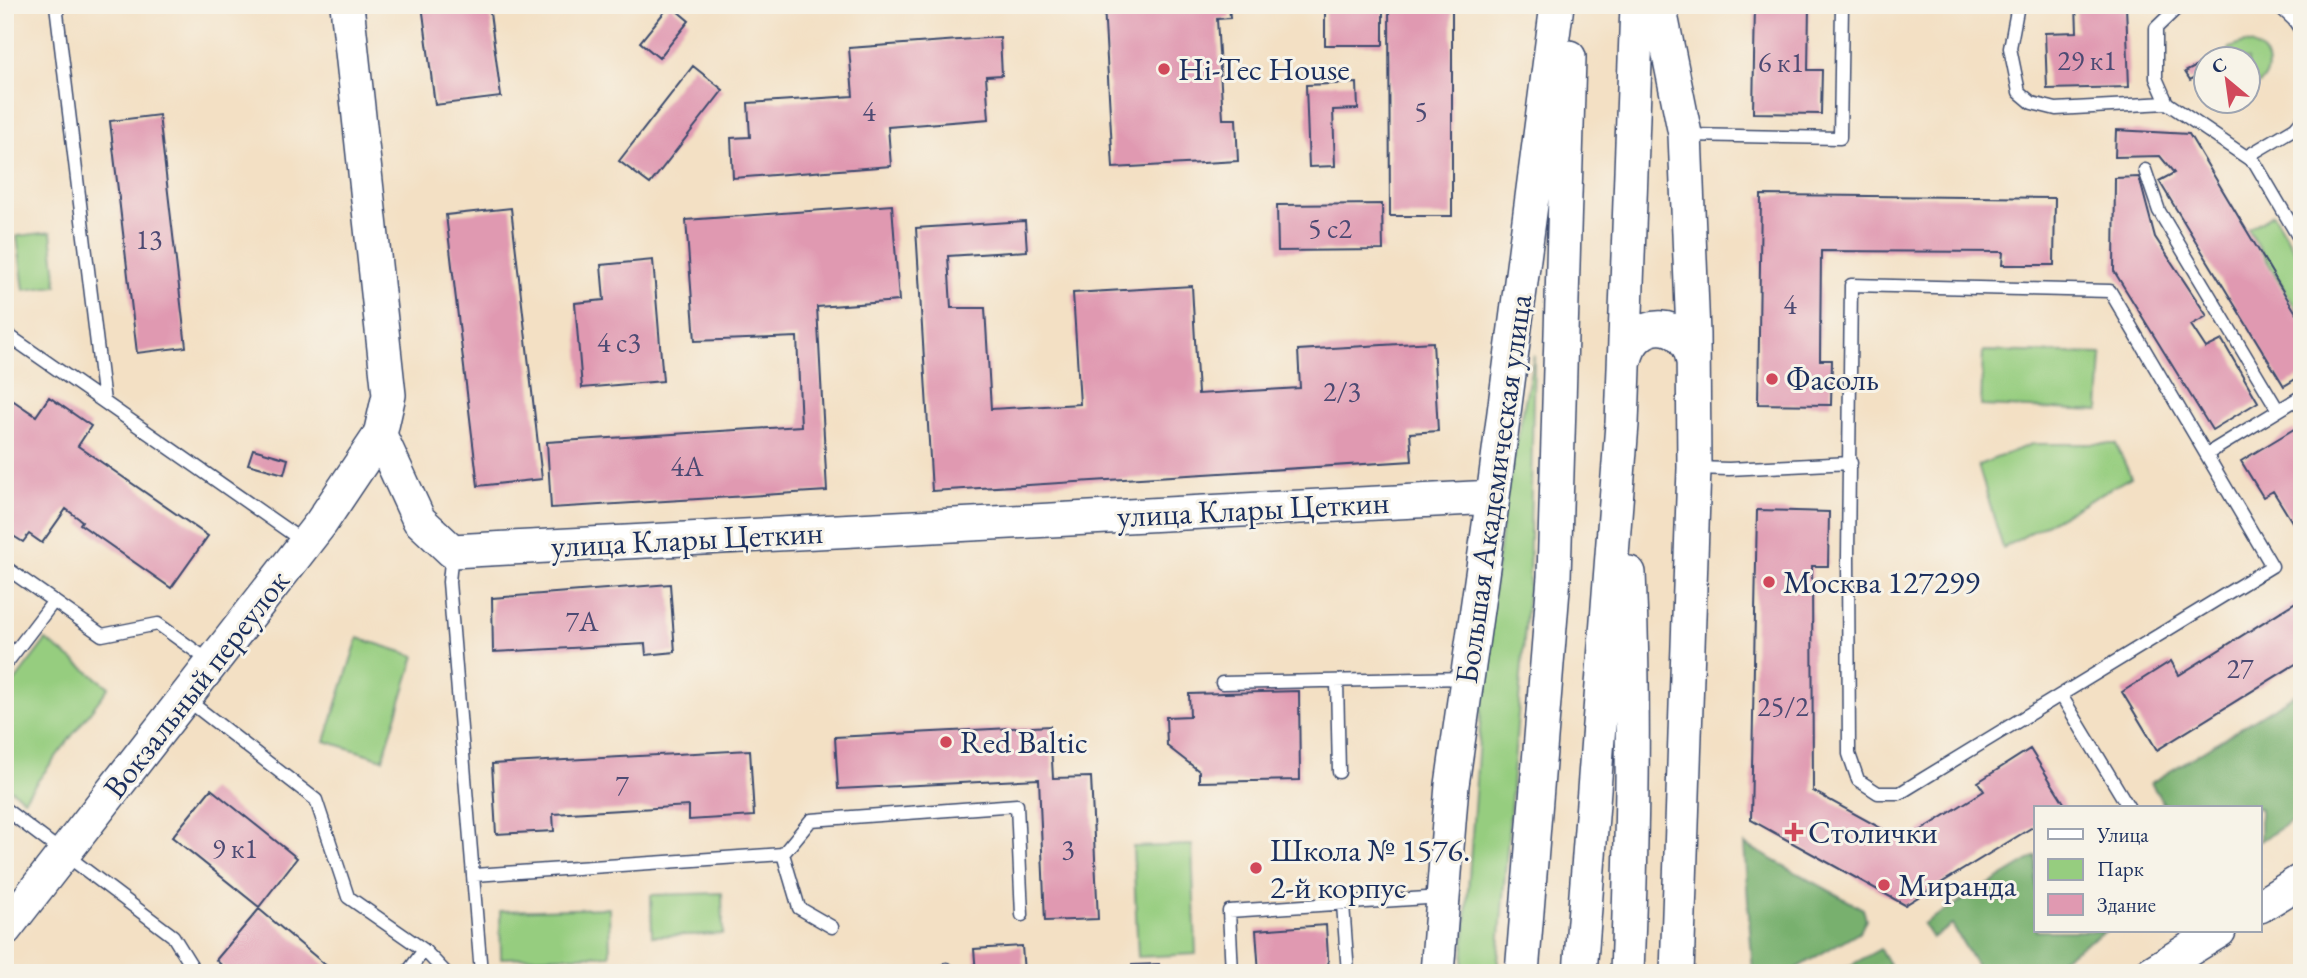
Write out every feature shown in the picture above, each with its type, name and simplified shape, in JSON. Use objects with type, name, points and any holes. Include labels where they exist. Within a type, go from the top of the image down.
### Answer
[{"type":"main road","points":[[347,5],[388,395],[380,435],[419,520],[452,551]]},
{"type":"main road","name":"Большая Академическая улица","points":[[1437,973],[1452,785],[1493,497],[1557,5]]},
{"type":"main road","points":[[1522,973],[1554,577],[1571,5]]},
{"type":"main road","points":[[1580,973],[1622,424],[1637,5]]},
{"type":"main road","points":[[1658,5],[1685,135],[1693,362],[1694,468],[1677,973]]},
{"type":"main road","points":[[1625,361],[1627,349],[1633,339],[1643,331],[1666,328],[1677,332],[1686,340],[1692,351],[1693,362]]},
{"type":"main road","points":[[1622,424],[1632,642],[1632,818],[1627,973]]},
{"type":"main road","name":"Вокзальный переулок","points":[[5,929],[306,543],[380,435]]},
{"type":"main road","name":"улица Клары Цеткин","points":[[452,551],[1493,497]]},
{"type":"main road","points":[[2262,904],[2302,880]]},
{"type":"main road","points":[[2157,971],[2212,933]]},
{"type":"lane","points":[[56,5],[104,402]]},
{"type":"lane","points":[[1685,135],[1840,138],[1842,5]]},
{"type":"lane","points":[[2018,5],[2010,48],[2019,92],[2032,103],[2056,109],[2167,103]]},
{"type":"lane","points":[[2180,5],[2156,28],[2156,78],[2167,103],[2255,163],[2302,243]]},
{"type":"lane","points":[[2277,5],[2294,20],[2302,32]]},
{"type":"lane","points":[[2246,157],[2295,128],[2302,120]]},
{"type":"lane","points":[[2145,170],[2159,211],[2278,410]]},
{"type":"lane","points":[[1851,285],[2110,291],[2207,454],[2272,566],[1900,793],[1878,793],[1858,780],[1849,754],[1851,285]]},
{"type":"lane","points":[[5,333],[306,543]]},
{"type":"lane","points":[[2207,454],[2302,396]]},
{"type":"lane","points":[[1694,468],[1729,469],[1851,463]]},
{"type":"lane","points":[[452,551],[449,582],[481,973]]},
{"type":"lane","points":[[5,567],[102,635],[158,624],[212,663]]},
{"type":"lane","points":[[5,665],[54,601]]},
{"type":"lane","points":[[1222,683],[1467,678]]},
{"type":"lane","points":[[1337,681],[1339,772]]},
{"type":"lane","points":[[2061,695],[2128,806]]},
{"type":"lane","points":[[185,698],[316,800],[348,897],[424,950],[446,973]]},
{"type":"lane","points":[[475,875],[783,854],[811,820],[1017,805],[1022,915]]},
{"type":"lane","points":[[5,809],[173,936],[196,973]]},
{"type":"lane","points":[[783,854],[799,908],[832,927]]},
{"type":"lane","points":[[1233,973],[1229,911],[1443,897]]},
{"type":"lane","points":[[1343,904],[1348,973]]},
{"type":"lane","points":[[407,973],[424,950]]},
{"type":"green space","points":[[2244,43],[2255,46],[2236,46]]},
{"type":"green space","points":[[2262,51],[2268,64],[2262,81]]},
{"type":"green space","points":[[2273,214],[2302,263],[2302,319],[2248,229]]},
{"type":"green space","points":[[51,232],[57,286],[24,290],[17,236]]},
{"type":"green space","points":[[1983,351],[2102,354],[2099,411],[1981,406]]},
{"type":"green space","points":[[1534,355],[1529,578],[1497,973],[1462,973],[1486,643],[1506,497]]},
{"type":"green space","points":[[2032,444],[2116,444],[2131,477],[2003,548],[1978,465]]},
{"type":"green space","points":[[358,638],[415,656],[383,759],[325,741]]},
{"type":"green space","points":[[46,640],[109,687],[24,799],[5,785],[5,694]]},
{"type":"green space","points":[[2302,690],[2302,815],[2262,840],[2262,806],[2165,806],[2151,783]]},
{"type":"green space","points":[[1744,844],[1863,909],[1866,919],[1860,931],[1788,973],[1753,973]]},
{"type":"green space","points":[[1192,845],[1196,954],[1138,957],[1133,847]]},
{"type":"green space","points":[[2034,857],[2034,932],[2104,932],[2037,973],[1981,973],[1952,925],[1932,938],[1923,924]]},
{"type":"green space","points":[[722,893],[723,934],[652,936],[651,895]]},
{"type":"green space","points":[[609,908],[610,955],[501,958],[500,911]]},
{"type":"green space","points":[[1880,949],[1894,973],[1837,973]]},
{"type":"building","points":[[422,5],[489,5],[501,97],[435,105]]},
{"type":"building","points":[[670,5],[689,21],[659,58],[640,42]]},
{"type":"building","name":"Hi-Tec House","points":[[1104,5],[1229,5],[1230,18],[1217,19],[1223,119],[1236,119],[1238,161],[1113,168]]},
{"type":"building","points":[[1325,5],[1383,5],[1383,45],[1325,45]]},
{"type":"building","points":[[1389,5],[1452,5],[1452,216],[1390,216]]},
{"type":"building","points":[[1755,5],[1809,5],[1808,70],[1822,70],[1821,114],[1753,113]]},
{"type":"building","points":[[2076,5],[2126,5],[2129,87],[2047,89],[2045,33],[2077,32]]},
{"type":"building","points":[[1000,37],[1002,75],[986,76],[989,119],[888,127],[891,166],[733,178],[731,138],[750,137],[748,103],[853,96],[849,48]]},
{"type":"building","points":[[693,66],[723,90],[650,184],[619,161]]},
{"type":"building","points":[[2192,68],[2192,79],[2190,80],[2185,72]]},
{"type":"building","points":[[1357,83],[1358,109],[1333,110],[1335,166],[1309,167],[1306,85]]},
{"type":"building","points":[[159,115],[186,347],[137,353],[110,121]]},
{"type":"building","points":[[2116,130],[2189,134],[2302,323],[2302,375],[2284,386],[2159,181],[2174,173],[2160,156],[2115,157]]},
{"type":"building","points":[[2139,177],[2155,237],[2207,316],[2191,325],[2206,348],[2222,340],[2258,402],[2212,430],[2114,271],[2115,178]]},
{"type":"building","points":[[1761,195],[2055,198],[2054,265],[2002,265],[2003,252],[1821,251],[1820,360],[1832,360],[1831,405],[1758,404]]},
{"type":"building","points":[[1382,204],[1383,250],[1278,251],[1277,205]]},
{"type":"building","points":[[892,205],[899,301],[817,307],[827,491],[551,508],[547,442],[801,426],[797,337],[695,341],[686,220]]},
{"type":"building","points":[[511,208],[542,479],[478,486],[446,215]]},
{"type":"building","points":[[1025,221],[1027,251],[948,256],[951,308],[985,308],[991,409],[1080,404],[1073,293],[1192,286],[1198,394],[1300,388],[1298,350],[1433,342],[1438,431],[1410,433],[1412,461],[932,491],[916,228]]},
{"type":"building","points":[[653,260],[663,381],[582,388],[575,303],[604,300],[601,265]]},
{"type":"building","points":[[5,395],[36,416],[49,397],[91,426],[78,446],[208,536],[171,588],[80,524],[82,521],[66,509],[42,543],[29,534],[23,542],[10,534],[5,541]]},
{"type":"building","points":[[2294,429],[2302,441],[2302,538],[2273,491],[2263,497],[2241,461]]},
{"type":"building","points":[[253,449],[288,459],[284,474],[248,464]]},
{"type":"building","points":[[1757,510],[1829,512],[1828,566],[1812,566],[1813,791],[1904,841],[1984,791],[1978,782],[2030,749],[2066,806],[2034,806],[2034,826],[1905,905],[1751,820]]},
{"type":"building","points":[[670,584],[675,652],[646,655],[645,644],[493,652],[492,598]]},
{"type":"building","points":[[2302,598],[2302,660],[2157,750],[2122,692],[2171,661],[2179,675]]},
{"type":"building","points":[[1299,691],[1300,780],[1199,782],[1199,771],[1167,746],[1166,717],[1190,716],[1189,694]]},
{"type":"building","points":[[1050,726],[1053,778],[1091,777],[1098,919],[1045,921],[1039,779],[838,789],[835,737]]},
{"type":"building","points":[[750,750],[754,816],[689,820],[689,806],[553,814],[554,831],[496,834],[492,764]]},
{"type":"building","points":[[211,789],[297,858],[259,907],[172,837]]},
{"type":"building","points":[[259,909],[335,973],[230,973],[216,960]]},
{"type":"building","points":[[1326,925],[1329,973],[1259,973],[1256,930]]},
{"type":"building","points":[[1022,946],[1024,973],[976,973],[974,949]]},
{"type":"building","points":[[1159,964],[1159,973],[1132,973],[1132,965]]},
{"type":"place","name":"Hi-Tec House","points":[[1164,69]]},
{"type":"place","name":"Фасоль","points":[[1772,379]]},
{"type":"place","name":"Москва 127299","points":[[1769,582]]},
{"type":"place","name":"Red Baltic","points":[[946,742]]},
{"type":"place","name":"Столички","points":[[1794,832]]},
{"type":"place","name":"Школа № 1576. 2-й корпус","points":[[1256,868]]},
{"type":"place","name":"Миранда","points":[[1884,885]]}]
